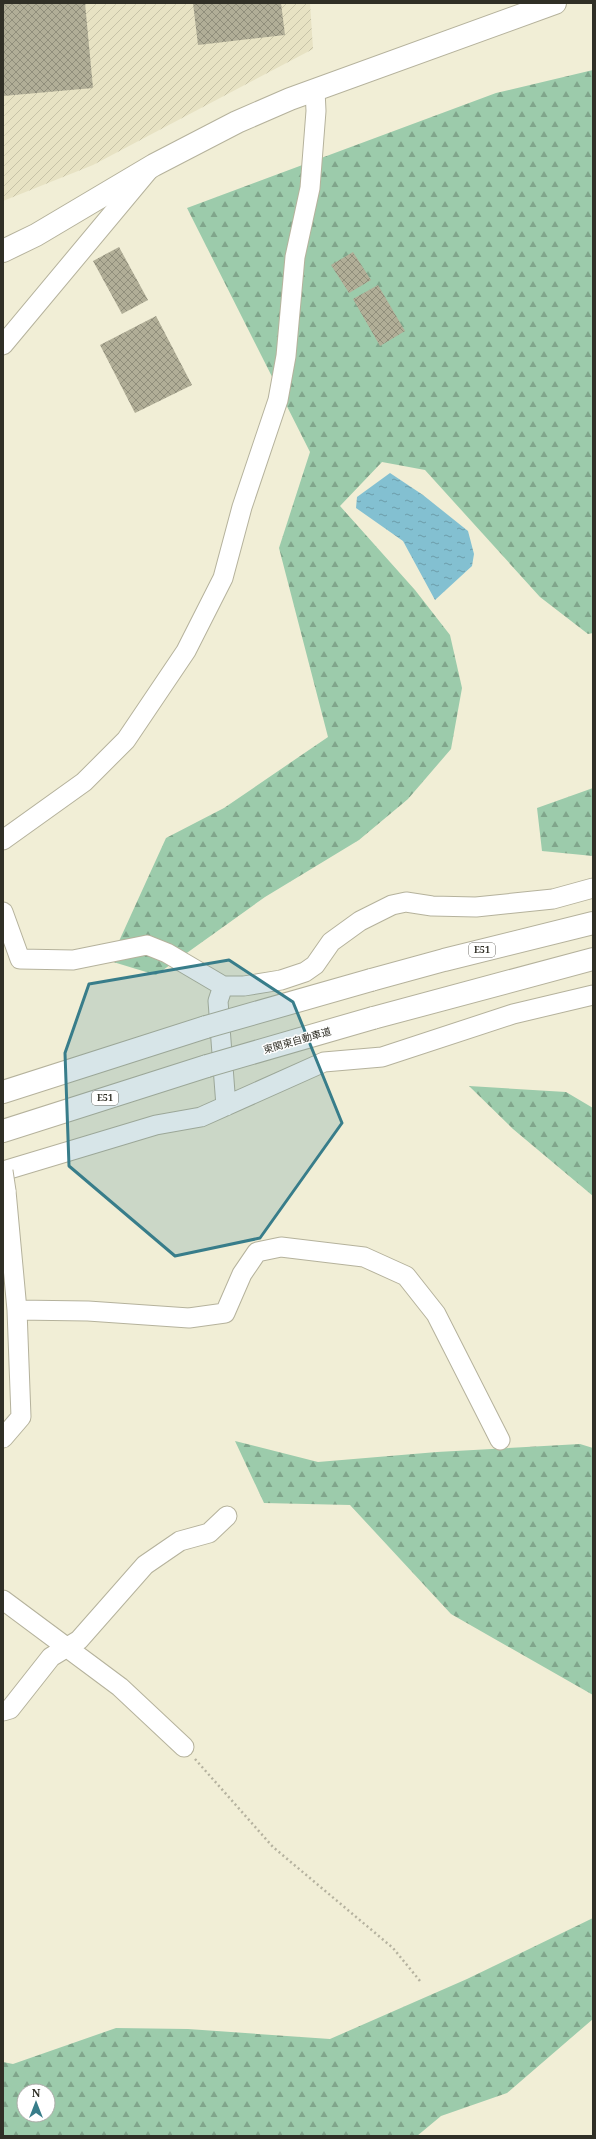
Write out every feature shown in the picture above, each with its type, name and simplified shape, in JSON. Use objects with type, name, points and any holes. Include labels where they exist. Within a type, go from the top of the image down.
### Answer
[{"type":"main road","points":[[3,251],[36,235],[154,165],[237,122],[315,90],[555,3]]},
{"type":"main road","points":[[3,236],[102,197]]},
{"type":"main road","name":"E51","points":[[3,1092],[206,1027],[452,958],[593,922]]},
{"type":"main road","name":"東関東自動車道","points":[[3,1131],[207,1066],[373,1018],[593,959]]},
{"type":"street","points":[[3,840],[84,782],[126,740],[186,651],[223,578],[242,507],[278,400],[286,356],[296,257],[310,188],[316,111],[315,90]]},
{"type":"street","points":[[3,345],[154,165]]},
{"type":"street","points":[[3,912],[20,959],[73,960],[147,945],[167,953],[223,986],[244,986],[281,980],[305,972],[315,965],[331,942],[360,921],[392,905],[406,902],[432,906],[476,907],[554,899],[593,888]]},
{"type":"street","points":[[223,986],[218,1001],[226,1106]]},
{"type":"street","points":[[3,1438],[21,1417],[17,1310],[8,1270],[6,1191],[3,1171],[156,1125],[201,1117],[324,1062],[382,1057],[513,1014],[593,995]]},
{"type":"street","points":[[17,1310],[88,1311],[189,1318],[225,1313],[242,1274],[257,1252],[281,1247],[364,1257],[406,1276],[436,1314],[500,1440]]},
{"type":"street","points":[[3,1711],[10,1709],[51,1657],[79,1640],[144,1565],[180,1541],[209,1533],[227,1516]]},
{"type":"street","points":[[3,1600],[120,1687],[184,1747]]},
{"type":"path","points":[[184,1747],[273,1847],[393,1948],[420,1981]]},
{"type":"highlighted area","points":[[229,960],[293,1002],[342,1123],[260,1238],[175,1256],[69,1166],[65,1053],[89,984]]},
{"type":"shaded area","points":[[3,3],[310,3],[313,49],[93,165],[3,201]]},
{"type":"green space","points":[[593,70],[593,633],[588,634],[540,597],[425,470],[382,462],[340,506],[415,590],[450,635],[462,688],[451,749],[408,799],[359,840],[265,897],[156,975],[110,961],[166,838],[224,808],[328,737],[279,548],[310,452],[187,208],[496,93]]},
{"type":"green space","points":[[593,788],[593,856],[542,851],[537,808]]},
{"type":"green space","points":[[469,1086],[566,1092],[593,1108],[593,1196],[513,1129]]},
{"type":"green space","points":[[235,1441],[318,1462],[437,1452],[580,1444],[593,1448],[593,1695],[451,1614],[350,1505],[264,1503]]},
{"type":"green space","points":[[593,1918],[593,2019],[507,2093],[441,2116],[417,2136],[3,2136],[3,2062],[13,2064],[116,2028],[188,2029],[330,2039],[467,1979]]},
{"type":"water","points":[[390,473],[423,495],[468,531],[474,554],[472,566],[435,600],[403,541],[356,508],[357,497]]},
{"type":"building","points":[[3,3],[85,3],[93,88],[3,96]]},
{"type":"building","points":[[193,3],[281,3],[285,35],[198,45]]},
{"type":"building","points":[[119,247],[148,300],[122,314],[93,261]]},
{"type":"building","points":[[353,252],[371,280],[349,293],[331,265]]},
{"type":"building","points":[[378,285],[405,331],[380,346],[353,299]]},
{"type":"building","points":[[156,316],[192,385],[135,413],[100,345]]}]
